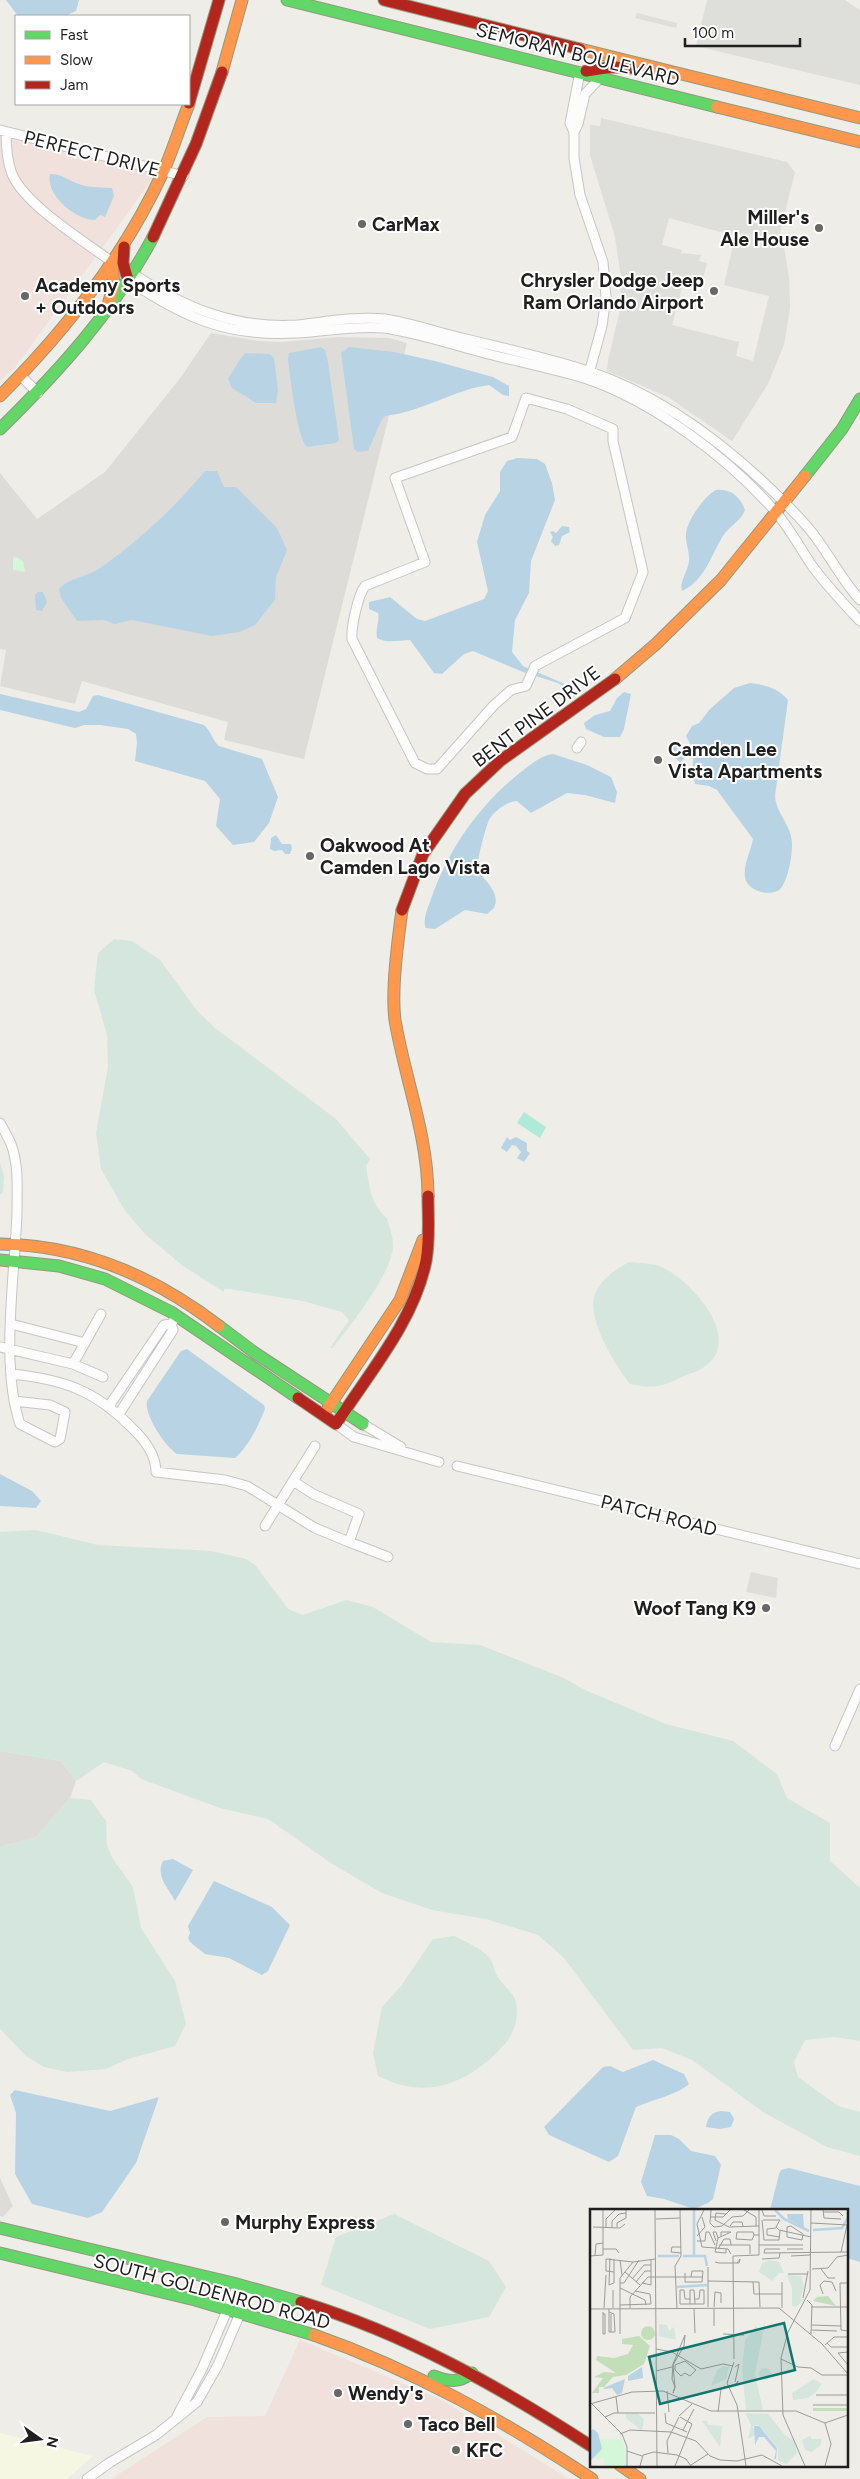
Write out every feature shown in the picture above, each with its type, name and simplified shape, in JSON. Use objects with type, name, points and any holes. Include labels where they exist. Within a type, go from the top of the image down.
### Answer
[{"type":"street","points":[[190,100],[218,0]]},
{"type":"street","points":[[0,429],[38,393],[82,343],[130,276],[163,219],[184,176],[212,108],[242,0]]},
{"type":"street","name":"SEMORAN BOULEVARD","points":[[287,0],[860,142]]},
{"type":"street","name":"SEMORAN BOULEVARD","points":[[384,0],[860,118]]},
{"type":"street","points":[[541,63],[579,61],[596,52]]},
{"type":"street","points":[[588,375],[602,326],[606,297],[603,262],[580,195],[574,158],[574,132],[570,122],[580,72],[612,67],[670,71]]},
{"type":"street","points":[[574,132],[578,124],[585,94],[601,77]]},
{"type":"street","points":[[0,396],[21,376],[70,320],[125,242],[163,171],[189,105]]},
{"type":"street","points":[[3,131],[12,173],[23,191],[112,262],[114,286],[106,310]]},
{"type":"street","name":"PERFECT DRIVE","points":[[3,131],[184,176]]},
{"type":"street","points":[[125,242],[123,263],[130,276],[168,307],[224,328],[262,334],[345,328],[383,328],[588,375],[629,388],[671,410],[731,452],[783,501],[814,534],[860,600]]},
{"type":"street","points":[[588,375],[686,431],[748,484],[775,512],[814,568],[860,622]]},
{"type":"street","points":[[21,376],[38,393]]},
{"type":"street","points":[[526,398],[567,409],[612,429],[613,441],[643,572],[625,618],[535,666],[529,679],[526,686],[511,690],[494,705],[437,769],[427,769],[416,763],[352,639],[361,592],[365,586],[425,562],[395,478],[512,437],[526,398]]},
{"type":"street","name":"BENT PINE DRIVE","points":[[336,1424],[391,1342],[413,1302],[426,1259],[428,1175],[395,1018],[396,970],[402,910],[423,854],[465,794],[500,761],[596,694],[656,644],[721,580],[842,429],[860,399]]},
{"type":"street","points":[[0,1124],[11,1144],[18,1179],[9,1351],[14,1401],[20,1424],[55,1442],[60,1439],[65,1412],[50,1405],[14,1401]]},
{"type":"street","name":"BENT PINE DRIVE","points":[[322,1415],[400,1300],[414,1266],[428,1219]]},
{"type":"street","points":[[0,1244],[66,1250],[124,1268],[186,1302],[264,1359],[410,1452]]},
{"type":"street","points":[[0,1260],[59,1266],[105,1279],[174,1320],[354,1437],[440,1462]]},
{"type":"street","points":[[119,1414],[174,1330],[174,1320],[186,1302]]},
{"type":"street","points":[[73,1364],[101,1314]]},
{"type":"street","points":[[109,1406],[164,1324],[174,1320]]},
{"type":"street","points":[[11,1324],[85,1343]]},
{"type":"street","points":[[0,1347],[9,1351],[73,1364],[103,1377]]},
{"type":"street","points":[[11,1374],[62,1383],[90,1394],[109,1406],[139,1434],[156,1460],[156,1472],[225,1480],[247,1486],[315,1528],[388,1557]]},
{"type":"street","points":[[265,1526],[315,1446]]},
{"type":"street","name":"PATCH ROAD","points":[[457,1466],[860,1564]]},
{"type":"street","points":[[293,1481],[313,1494],[359,1514],[349,1542]]},
{"type":"street","points":[[835,1746],[860,1689]]},
{"type":"street","name":"SOUTH GOLDENROD ROAD","points":[[0,2228],[251,2288],[327,2310],[384,2332],[472,2373],[518,2398],[590,2445]]},
{"type":"street","name":"SOUTH GOLDENROD ROAD","points":[[0,2253],[227,2309],[345,2346],[426,2380],[480,2407],[592,2479]]},
{"type":"street","points":[[177,2417],[202,2369],[238,2285]]},
{"type":"street","points":[[87,2479],[109,2463],[156,2435],[197,2402],[208,2387],[251,2288]]},
{"type":"street","points":[[345,2346],[368,2348],[451,2383],[461,2382],[472,2373]]},
{"type":"street","points":[[621,2466],[640,2479]]},
{"type":"shaded area","points":[[707,0],[845,0],[860,10],[860,85],[696,46]]},
{"type":"shaded area","points":[[637,13],[677,23],[676,28],[635,18]]},
{"type":"shaded area","points":[[601,118],[787,162],[795,172],[777,245],[784,247],[789,277],[790,308],[784,345],[768,384],[732,441],[668,397],[607,371],[620,310],[621,277],[615,237],[590,155],[590,125],[600,126]],"holes":[[[669,218],[735,236],[724,285],[769,296],[753,361],[736,356],[739,342],[672,325],[683,284],[689,285],[692,276],[703,279],[707,263],[699,261],[701,255],[681,253],[682,250],[662,245]]]},
{"type":"shaded area","points":[[0,136],[156,174],[14,369],[0,381]]},
{"type":"shaded area","points":[[211,333],[259,341],[282,342],[338,337],[389,338],[407,343],[304,759],[224,740],[228,722],[82,681],[75,704],[0,686],[6,650],[0,649],[0,473],[37,519],[105,472],[181,377]]},
{"type":"shaded area","points":[[114,939],[132,941],[160,960],[198,1012],[215,1028],[336,1119],[370,1159],[366,1166],[370,1188],[377,1207],[387,1218],[392,1234],[391,1256],[370,1298],[333,1348],[330,1348],[349,1320],[342,1312],[303,1301],[230,1289],[224,1289],[224,1292],[183,1266],[146,1235],[125,1211],[101,1169],[96,1133],[108,1067],[107,1035],[94,990],[98,953]]},
{"type":"shaded area","points":[[0,1162],[4,1177],[3,1192],[0,1195]]},
{"type":"shaded area","points":[[629,1262],[656,1265],[671,1272],[696,1294],[707,1308],[715,1323],[719,1338],[717,1352],[706,1366],[670,1383],[658,1386],[630,1384],[624,1376],[604,1342],[593,1307],[594,1297],[600,1285],[613,1272]]},
{"type":"shaded area","points":[[36,1530],[98,1545],[211,1551],[246,1559],[255,1565],[288,1609],[303,1615],[346,1600],[373,1607],[431,1642],[480,1645],[564,1678],[585,1690],[666,1724],[733,1741],[777,1774],[787,1798],[830,1823],[830,1861],[860,1888],[860,2041],[835,2037],[805,2040],[794,2062],[798,2077],[838,2106],[860,2112],[860,2156],[827,2147],[763,2112],[692,2060],[662,2048],[633,2050],[564,1958],[538,1935],[486,1919],[432,1910],[382,1893],[331,1863],[268,1819],[220,1808],[141,1779],[132,1771],[104,1762],[76,1781],[61,1761],[0,1751],[0,1532]]},
{"type":"shaded area","points":[[751,1572],[778,1578],[776,1598],[746,1592]]},
{"type":"shaded area","points":[[0,1751],[61,1761],[76,1781],[70,1798],[36,1837],[0,1847]]},
{"type":"shaded area","points":[[70,1798],[91,1800],[106,1821],[107,1846],[113,1859],[133,1887],[141,1928],[175,1981],[186,2024],[175,2046],[128,2059],[106,2069],[67,2072],[44,2067],[26,2056],[0,2029],[0,1847],[36,1837]]},
{"type":"shaded area","points":[[454,1936],[490,1958],[497,1977],[513,1996],[517,2005],[517,2011],[515,2025],[510,2038],[496,2054],[477,2069],[464,2077],[437,2087],[408,2086],[393,2083],[378,2076],[373,2053],[382,2007],[401,1986],[433,1939]]},
{"type":"shaded area","points":[[0,2178],[13,2206],[3,2217],[0,2216]]},
{"type":"shaded area","points":[[394,2214],[489,2261],[506,2287],[489,2317],[430,2329],[321,2285],[336,2237]]},
{"type":"shaded area","points":[[300,2340],[442,2400],[569,2479],[111,2479],[207,2417],[265,2416]]},
{"type":"shaded area","points":[[0,2433],[93,2456],[67,2479],[0,2479]]},
{"type":"green space","points":[[16,557],[23,561],[25,572],[13,570],[13,558]]},
{"type":"green space","points":[[524,1112],[546,1127],[540,1138],[517,1123]]},
{"type":"water","points":[[6,0],[79,0],[76,11],[67,15],[17,15]]},
{"type":"water","points":[[50,174],[61,176],[85,186],[112,188],[114,196],[105,217],[100,215],[95,220],[87,219],[71,211],[57,198],[52,190]]},
{"type":"water","points":[[321,347],[325,350],[328,362],[339,440],[336,443],[307,447],[303,442],[297,420],[288,359],[289,353]]},
{"type":"water","points":[[349,347],[394,352],[493,377],[509,386],[509,396],[503,395],[489,385],[463,391],[399,414],[385,416],[368,451],[358,452],[354,449],[341,353]]},
{"type":"water","points":[[246,353],[270,354],[274,358],[278,390],[276,403],[256,403],[232,388],[228,379]]},
{"type":"water","points":[[517,458],[537,459],[545,464],[552,483],[555,500],[531,561],[529,593],[515,620],[512,652],[523,666],[572,687],[570,690],[558,683],[523,672],[473,651],[464,654],[442,674],[434,673],[410,640],[389,641],[377,638],[378,613],[369,609],[369,602],[390,597],[417,619],[425,621],[484,599],[488,591],[477,542],[485,515],[500,491],[500,472],[507,461]]},
{"type":"water","points":[[205,471],[217,471],[224,487],[236,487],[277,528],[287,550],[276,577],[275,600],[255,625],[240,632],[212,636],[132,620],[115,624],[104,620],[77,621],[61,598],[59,589],[73,579],[100,568],[129,547],[181,498]]},
{"type":"water","points":[[716,490],[726,490],[734,494],[741,501],[745,510],[741,517],[725,533],[703,573],[682,591],[681,587],[689,561],[686,537],[689,523],[702,503]]},
{"type":"water","points":[[562,526],[569,527],[570,532],[562,536],[559,545],[555,546],[551,541],[553,537],[550,532],[556,533]]},
{"type":"water","points":[[38,592],[43,592],[47,602],[42,611],[36,610],[35,595]]},
{"type":"water","points":[[750,683],[771,688],[788,700],[775,796],[778,809],[790,832],[792,851],[782,887],[778,891],[767,893],[760,892],[750,886],[745,877],[745,868],[753,839],[717,790],[709,786],[695,784],[692,770],[694,751],[686,736],[692,726],[699,723],[710,709],[734,688]]},
{"type":"water","points":[[624,692],[631,694],[624,729],[620,737],[604,737],[586,729],[584,723],[595,715],[610,711],[617,698]]},
{"type":"water","points":[[0,694],[79,712],[86,709],[93,696],[98,695],[204,725],[219,746],[262,759],[278,797],[269,823],[254,842],[233,845],[216,826],[220,799],[205,781],[135,761],[136,734],[128,729],[100,725],[84,725],[75,728],[0,710]]},
{"type":"water","points":[[676,742],[677,745],[682,743],[688,753],[683,755],[685,758],[680,762],[671,754],[673,750],[670,746]]},
{"type":"water","points":[[553,754],[587,765],[611,777],[617,792],[615,803],[585,795],[567,793],[531,813],[517,801],[513,801],[501,808],[489,820],[478,862],[480,871],[495,896],[494,908],[487,914],[465,910],[435,929],[426,928],[425,922],[428,906],[438,880],[457,843],[469,826],[481,810],[510,781],[535,761]]},
{"type":"water","points":[[276,835],[282,844],[291,844],[290,854],[285,854],[282,850],[274,851],[270,849],[271,838]]},
{"type":"water","points":[[507,1137],[510,1140],[516,1137],[527,1143],[527,1151],[530,1153],[524,1162],[517,1158],[521,1152],[516,1146],[512,1145],[507,1152],[501,1148]]},
{"type":"water","points":[[187,1349],[264,1405],[265,1409],[253,1435],[245,1448],[235,1458],[177,1454],[161,1437],[152,1422],[147,1401],[181,1351]]},
{"type":"water","points":[[0,1474],[32,1491],[41,1501],[36,1508],[0,1506]]},
{"type":"water","points":[[173,1859],[193,1870],[175,1901],[164,1882],[161,1872],[163,1861]]},
{"type":"water","points":[[214,1881],[272,1907],[290,1925],[268,1971],[262,1975],[229,1958],[205,1954],[190,1942],[188,1926]]},
{"type":"water","points":[[653,2060],[684,2074],[689,2084],[672,2094],[636,2107],[618,2156],[609,2162],[549,2135],[544,2127],[603,2067],[610,2066],[623,2072]]},
{"type":"water","points":[[15,2090],[110,2111],[159,2097],[136,2163],[102,2212],[88,2218],[32,2204],[15,2174],[16,2113],[10,2095]]},
{"type":"water","points":[[721,2111],[730,2112],[734,2119],[731,2127],[720,2129],[706,2127],[710,2116]]},
{"type":"water","points":[[655,2135],[671,2135],[679,2139],[691,2151],[715,2156],[721,2165],[713,2199],[694,2209],[664,2199],[647,2196],[641,2182]]},
{"type":"water","points":[[789,2168],[860,2186],[860,2262],[848,2259],[848,2209],[770,2209],[781,2170]]},
{"type":"traffic: fast","points":[[287,0],[717,107]]},
{"type":"traffic: fast","points":[[0,429],[84,339],[121,290],[153,237]]},
{"type":"traffic: fast","points":[[805,476],[842,429],[860,399]]},
{"type":"traffic: fast","points":[[0,1260],[59,1266],[105,1279],[171,1312],[298,1398]]},
{"type":"traffic: fast","points":[[219,1326],[255,1353],[363,1424]]},
{"type":"traffic: fast","points":[[0,2228],[233,2283],[301,2302]]},
{"type":"traffic: fast","points":[[0,2253],[195,2300],[314,2335]]},
{"type":"traffic: fast","points":[[434,2376],[458,2380],[472,2373]]},
{"type":"traffic: slow","points":[[222,72],[242,0]]},
{"type":"traffic: slow","points":[[580,49],[860,118]]},
{"type":"traffic: slow","points":[[0,396],[70,319],[112,263],[148,203],[163,172],[189,105]]},
{"type":"traffic: slow","points":[[717,107],[860,142]]},
{"type":"traffic: slow","points":[[109,301],[114,286],[112,262]]},
{"type":"traffic: slow","points":[[615,679],[656,644],[721,580],[805,476]]},
{"type":"traffic: slow","points":[[402,910],[394,980],[395,1020],[424,1151],[428,1196]]},
{"type":"traffic: slow","points":[[328,1408],[400,1300],[423,1240]]},
{"type":"traffic: slow","points":[[0,1244],[60,1250],[116,1267],[143,1278],[169,1292],[219,1326]]},
{"type":"traffic: slow","points":[[314,2335],[387,2364],[457,2398],[526,2437],[592,2479]]},
{"type":"traffic: slow","points":[[621,2466],[640,2479]]},
{"type":"traffic: jam","points":[[190,100],[219,0]]},
{"type":"traffic: jam","points":[[384,0],[580,49]]},
{"type":"traffic: jam","points":[[586,71],[612,67],[632,68]]},
{"type":"traffic: jam","points":[[153,237],[196,144],[222,72]]},
{"type":"traffic: jam","points":[[124,247],[123,263],[128,280]]},
{"type":"traffic: jam","points":[[402,910],[423,854],[465,794],[500,761],[615,679]]},
{"type":"traffic: jam","points":[[298,1398],[336,1424],[389,1346],[412,1305],[426,1261],[428,1196]]},
{"type":"traffic: jam","points":[[301,2302],[340,2315],[415,2346],[487,2383],[590,2445]]},
{"type":"place","name":"CarMax","points":[[362,224]]},
{"type":"place","name":"Miller's Ale House","points":[[819,228]]},
{"type":"place","name":"Chrysler Dodge Jeep Ram Orlando Airport","points":[[714,291]]},
{"type":"place","name":"Academy Sports + Outdoors","points":[[25,296]]},
{"type":"place","name":"Camden Lee Vista Apartments","points":[[658,760]]},
{"type":"place","name":"Oakwood At Camden Lago Vista","points":[[310,856]]},
{"type":"place","name":"Woof Tang K9","points":[[766,1608]]},
{"type":"place","name":"Murphy Express","points":[[225,2222]]},
{"type":"place","name":"Wendy's","points":[[338,2393]]},
{"type":"place","name":"Taco Bell","points":[[408,2424]]},
{"type":"place","name":"KFC","points":[[456,2450]]}]
